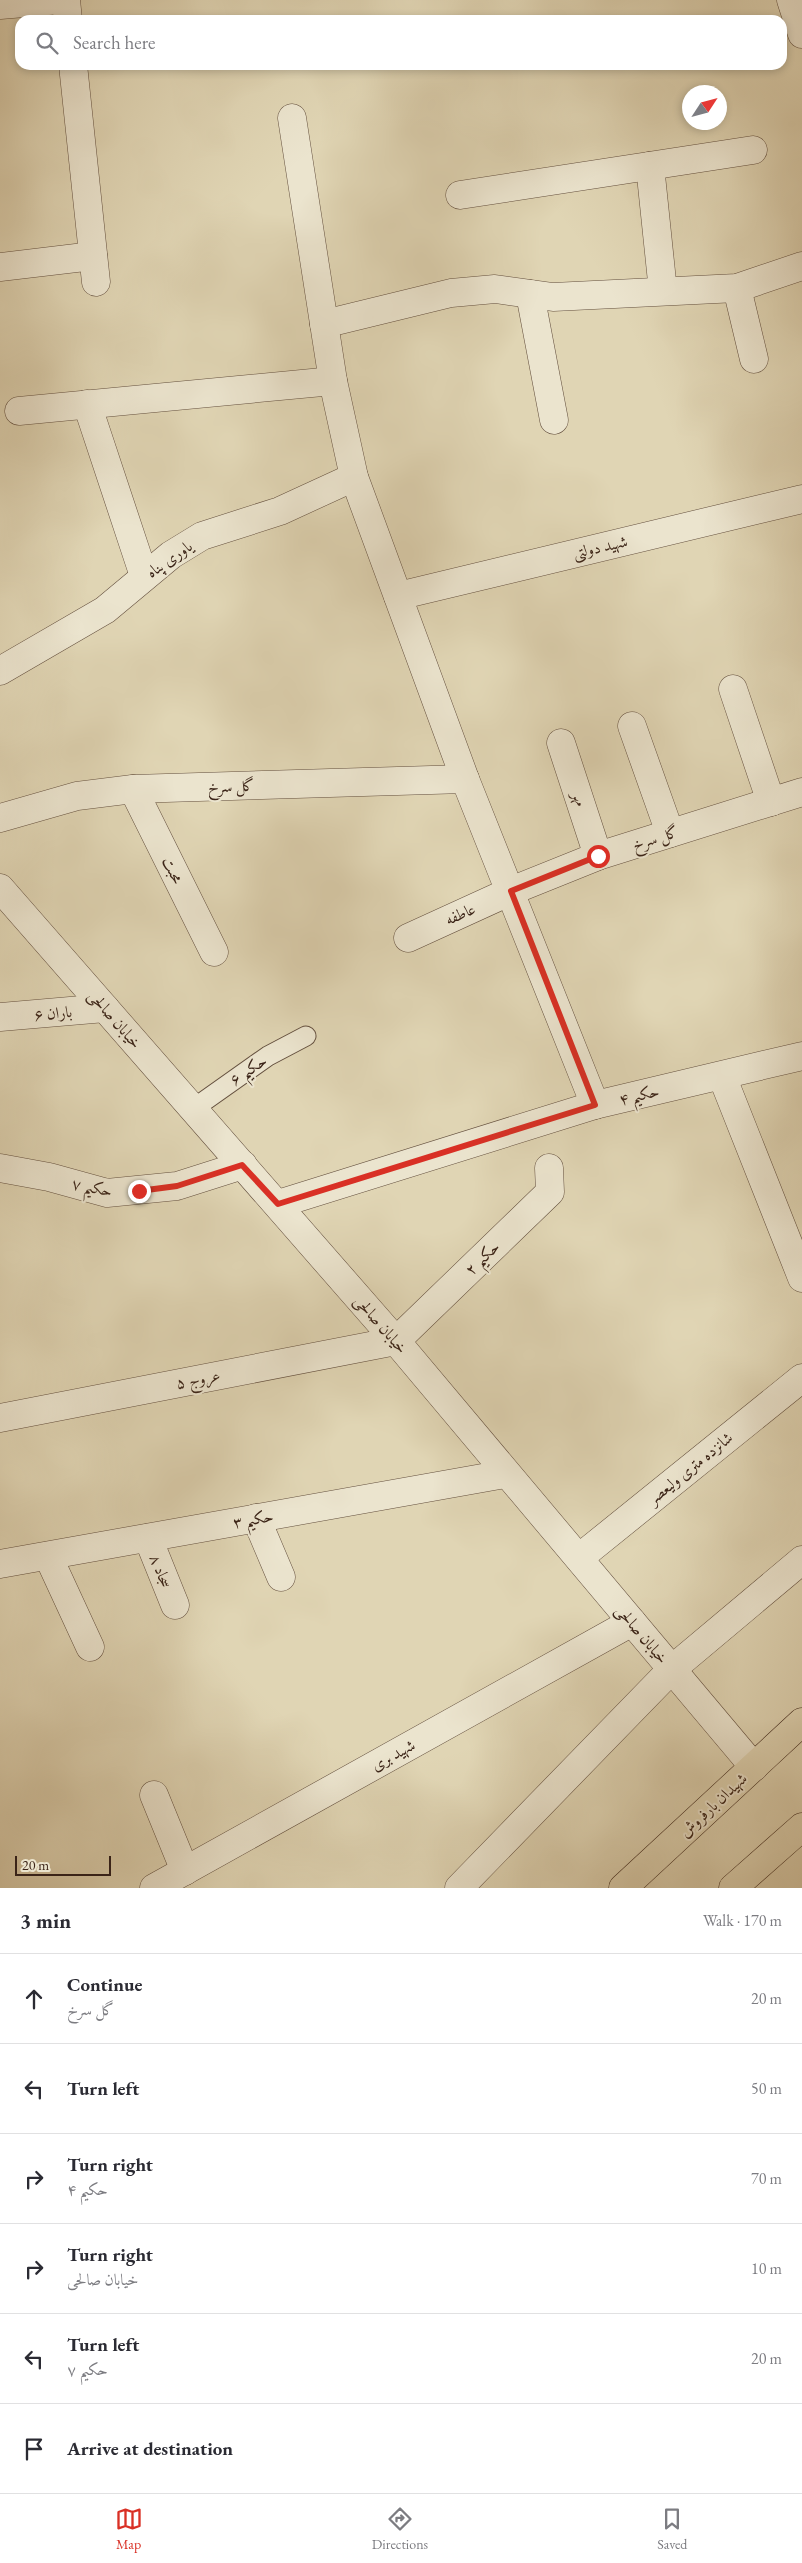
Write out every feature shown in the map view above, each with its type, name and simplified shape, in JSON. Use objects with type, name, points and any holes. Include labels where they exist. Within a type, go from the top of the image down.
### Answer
[{"type":"highway","name":"شهیدان بارفروش","points":[[624,1888],[802,1722]]},
{"type":"highway","points":[[733,1888],[802,1827]]},
{"type":"street","points":[[0,5],[60,0]]},
{"type":"street","points":[[66,0],[68,15]]},
{"type":"street","points":[[791,0],[802,34]]},
{"type":"street","points":[[0,267],[95,269],[74,70]]},
{"type":"street","points":[[292,118],[333,381],[354,477],[465,779],[595,1105]]},
{"type":"street","points":[[460,195],[753,150]]},
{"type":"street","points":[[650,166],[663,291]]},
{"type":"street","points":[[324,324],[451,293],[495,289],[553,297],[738,288],[802,266]]},
{"type":"street","points":[[738,288],[754,359]]},
{"type":"street","points":[[530,294],[554,420]]},
{"type":"street","points":[[19,410],[333,381]]},
{"type":"street","points":[[87,404],[144,576]]},
{"type":"street","name":"یاوری پناه","points":[[0,672],[105,610],[144,576],[202,536],[280,511],[354,477]]},
{"type":"street","name":"شهید دولتی","points":[[398,596],[802,499]]},
{"type":"street","points":[[733,689],[771,802]]},
{"type":"street","points":[[632,726],[670,833]]},
{"type":"street","name":"مهر","points":[[561,743],[598,856]]},
{"type":"street","name":"گل سرخ","points":[[0,818],[77,796],[133,789],[465,779]]},
{"type":"street","name":"محبت","points":[[133,789],[214,952]]},
{"type":"street","name":"گل سرخ","points":[[511,891],[598,856],[802,792]]},
{"type":"street","name":"خیابان صالحی","points":[[0,888],[396,1341],[505,1474],[754,1767]]},
{"type":"street","name":"عاطفه","points":[[408,938],[511,891]]},
{"type":"street","name":"باران ۶","points":[[0,1017],[105,1008]]},
{"type":"street","name":"حکیم ۴","points":[[278,1204],[595,1105],[802,1056]]},
{"type":"street","points":[[722,1076],[802,1278]]},
{"type":"street","name":"حکیم ۷","points":[[0,1168],[49,1177],[107,1193],[177,1186],[242,1165]]},
{"type":"street","name":"حکیم ۲","points":[[396,1341],[550,1192],[549,1168]]},
{"type":"street","name":"عروج ۵","points":[[0,1418],[396,1341]]},
{"type":"street","name":"شانزده متری ولیعصر","points":[[578,1558],[802,1378]]},
{"type":"street","name":"حکیم ۳","points":[[0,1564],[505,1474]]},
{"type":"street","points":[[256,1518],[281,1577]]},
{"type":"street","name":"سجاد ۸","points":[[148,1538],[175,1604]]},
{"type":"street","points":[[48,1556],[90,1647]]},
{"type":"street","points":[[458,1888],[671,1670],[802,1560]]},
{"type":"street","name":"شهید بری","points":[[154,1888],[632,1622]]},
{"type":"street","points":[[154,1795],[185,1871]]},
{"type":"lane","name":"حکیم ۶","points":[[193,1109],[268,1056],[306,1036]]},
{"type":"route","points":[[139,1191],[177,1186],[242,1165],[278,1204],[595,1105],[511,891],[598,856]]}]
